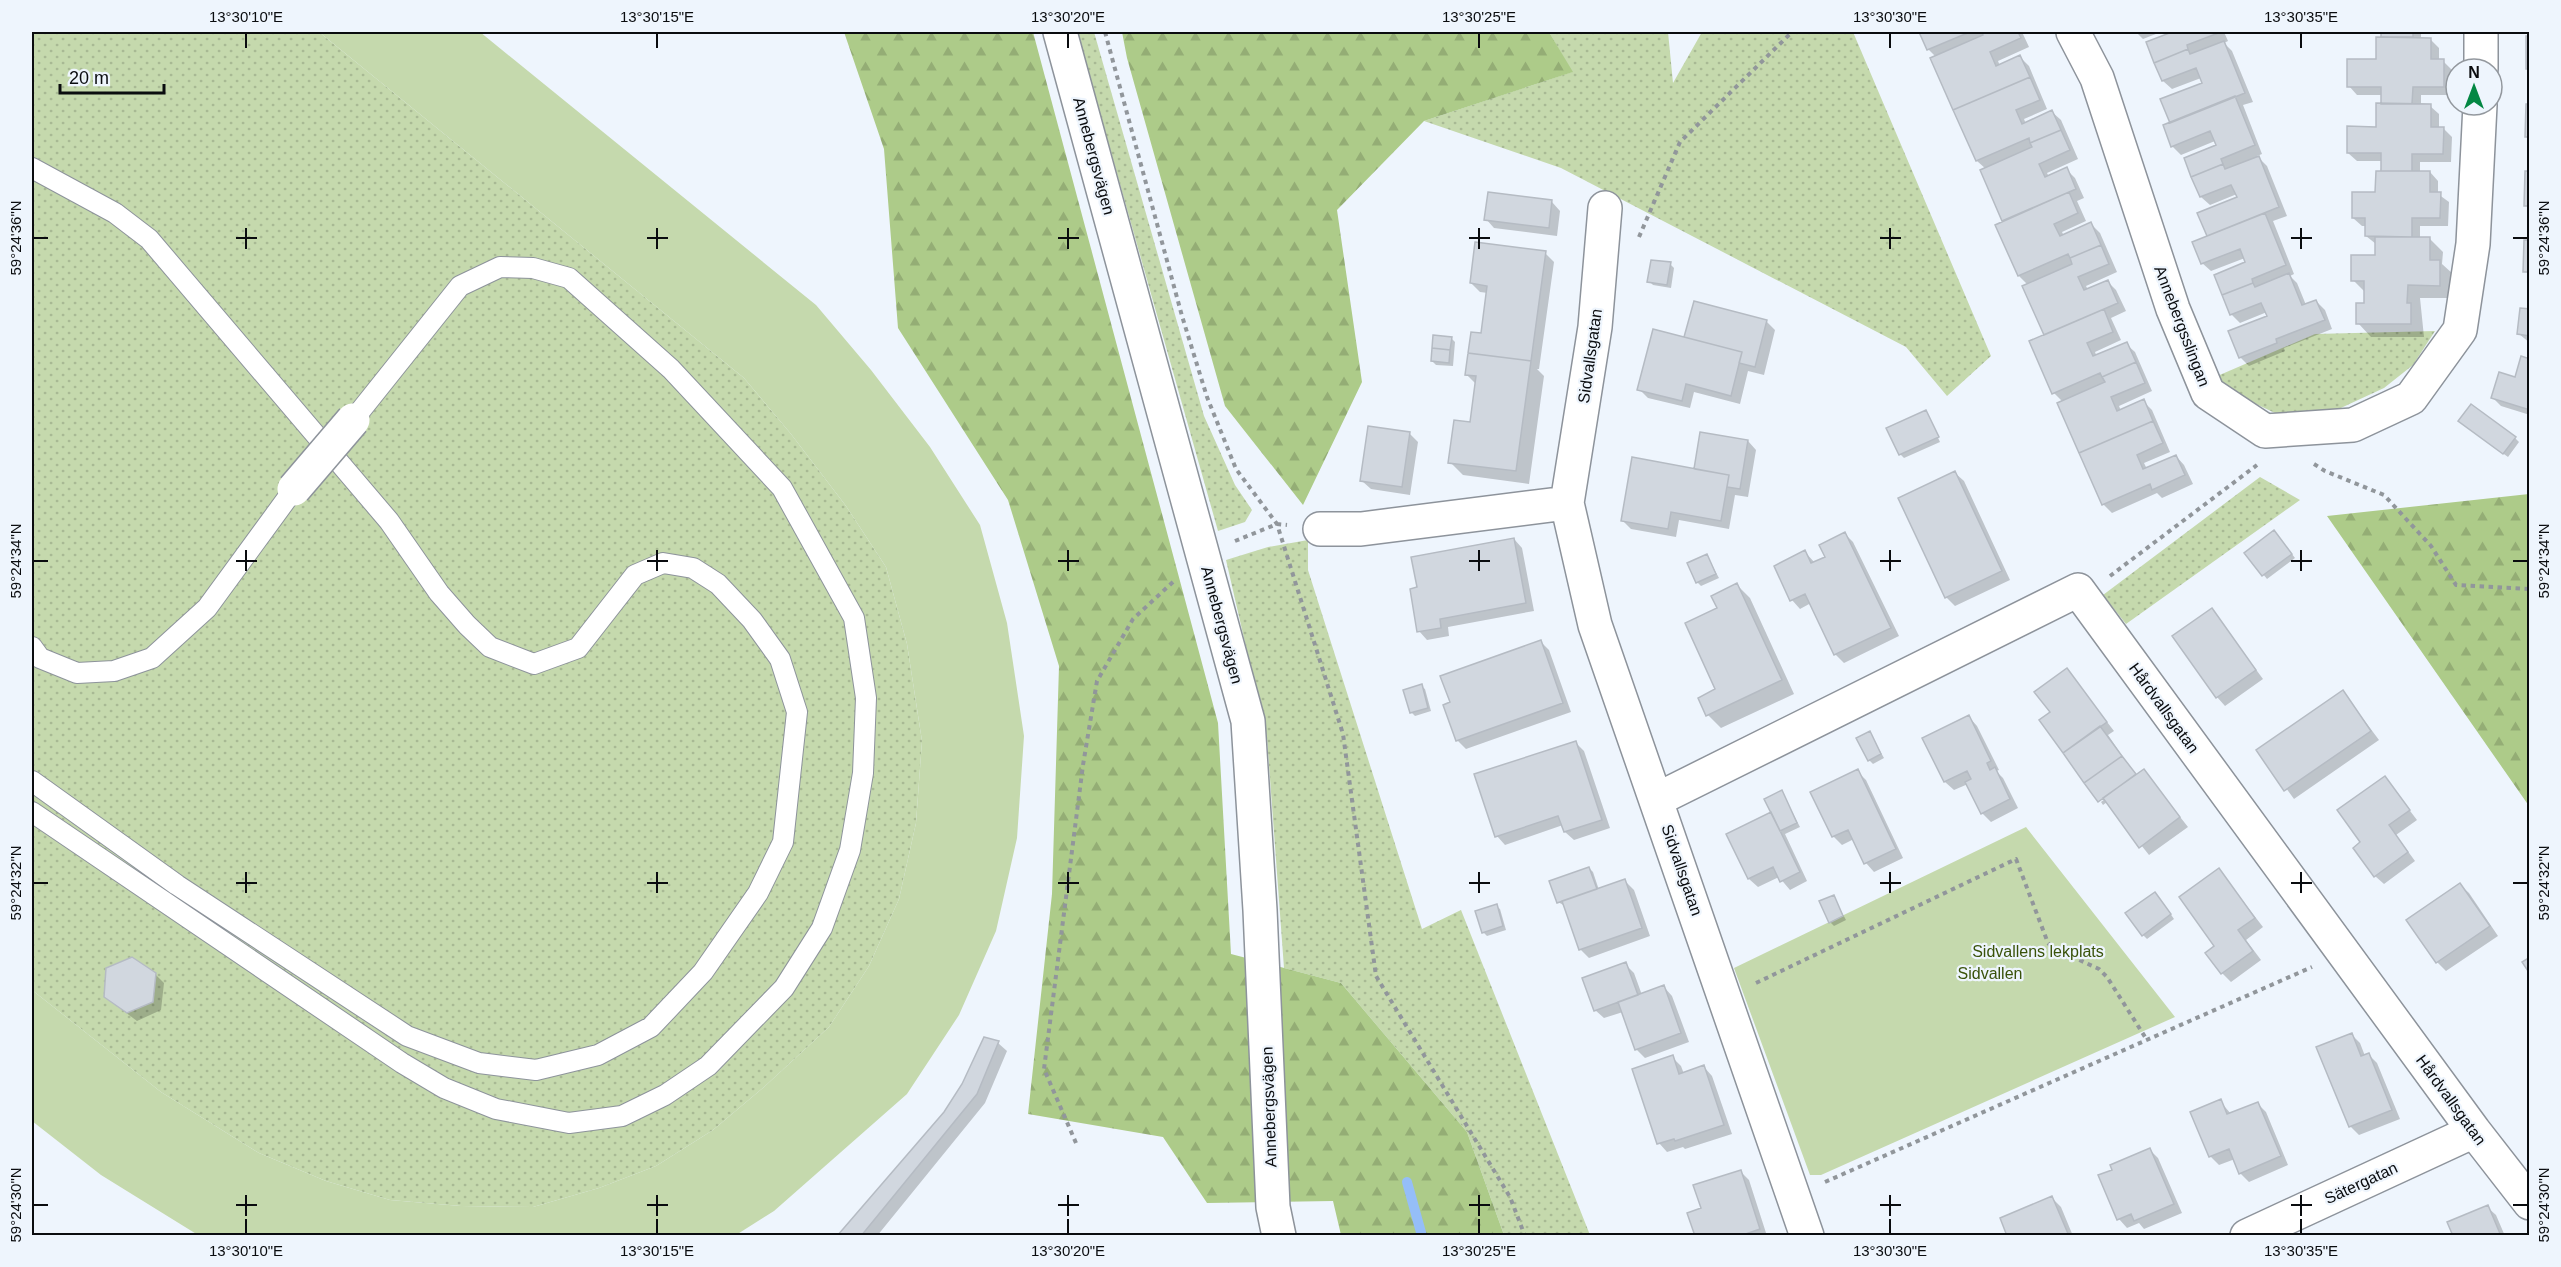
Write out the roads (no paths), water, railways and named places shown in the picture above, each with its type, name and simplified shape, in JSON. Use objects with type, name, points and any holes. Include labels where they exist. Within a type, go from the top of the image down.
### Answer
[{"type":"street","name":"Annebergsvägen","points":[[1060,32],[1248,721],[1260,910],[1273,1207],[1278,1236]]},
{"type":"street","name":"Annebergsslingan","points":[[2073,32],[2097,78],[2173,309],[2208,393],[2265,431],[2352,425],[2411,398],[2460,330],[2473,244],[2479,117]]},
{"type":"street","points":[[2481,32],[2481,57]]},
{"type":"street","name":"Sidvallsgatan","points":[[1605,208],[1595,327],[1567,503],[1595,625],[1658,799],[1807,1236]]},
{"type":"street","points":[[294,489],[353,420]]},
{"type":"street","points":[[1320,530],[1361,530],[1567,503]]},
{"type":"street","name":"Hårdvallsgatan","points":[[1658,799],[2078,590],[2529,1203]]},
{"type":"street","name":"Sätergatan","points":[[2247,1236],[2474,1131]]},
{"type":"lane","points":[[32,168],[115,213],[149,239],[389,521],[439,593],[490,647],[534,663],[578,648],[635,575],[663,562],[693,568],[718,584],[752,620],[780,659],[797,712],[783,842],[758,893],[703,972],[651,1027],[598,1055],[536,1070],[479,1063],[407,1036],[177,885],[32,781]]},
{"type":"lane","points":[[32,812],[402,1063],[444,1088],[496,1109],[569,1123],[622,1116],[665,1095],[708,1066],[784,988],[822,928],[850,850],[863,773],[866,698],[854,618],[782,488],[671,369],[569,278],[533,268],[500,267],[460,286],[353,420]]},
{"type":"lane","points":[[32,647],[40,658],[77,673],[114,671],[152,658],[207,608],[294,489]]},
{"type":"waterway","points":[[1407,1182],[1422,1236]]},
{"type":"park label","name":"Sidvallens lekplats","points":[[2038,951]]},
{"type":"park label","name":"Sidvallen","points":[[1990,973]]}]
